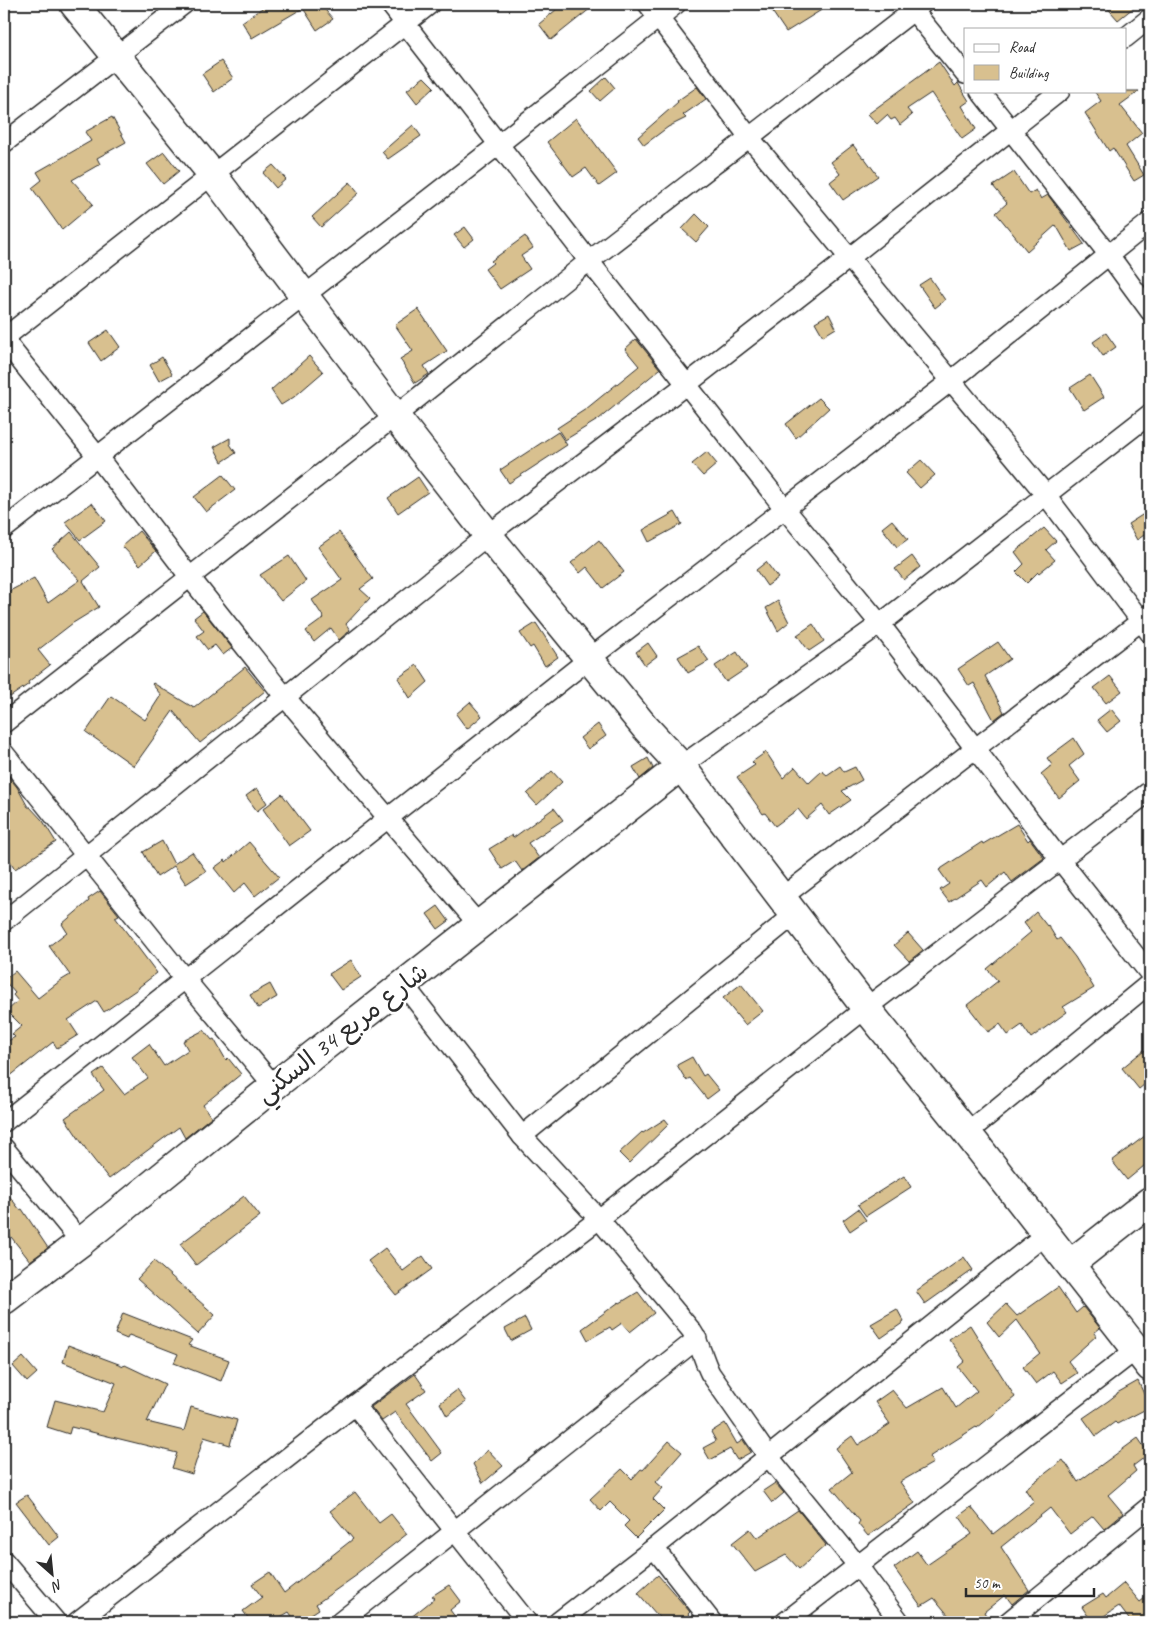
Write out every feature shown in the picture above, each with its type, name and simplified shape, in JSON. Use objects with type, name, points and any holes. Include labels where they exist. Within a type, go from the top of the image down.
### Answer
[{"type":"street","points":[[74,4],[212,174],[395,416],[488,535],[644,726],[680,766],[866,1008],[1144,1358],[858,1566],[785,1622]]},
{"type":"street","points":[[4,143],[184,4]]},
{"type":"street","points":[[390,4],[589,261],[880,624],[1150,974]]},
{"type":"street","points":[[430,4],[4,339],[285,697],[479,926]]},
{"type":"street","points":[[4,529],[498,145],[653,11],[676,4]]},
{"type":"street","points":[[4,723],[914,6],[964,73]]},
{"type":"street","points":[[522,1136],[787,906],[975,749],[1147,623],[1046,495],[749,137],[653,11]]},
{"type":"street","points":[[1126,37],[1150,18]]},
{"type":"street","points":[[981,92],[1109,255],[1150,311]]},
{"type":"street","points":[[4,922],[488,535],[687,384],[1059,92]]},
{"type":"street","points":[[4,1122],[589,659],[786,509],[1150,222]]},
{"type":"street","points":[[680,766],[880,624],[1150,414]]},
{"type":"street","points":[[4,752],[86,857],[274,1086]]},
{"type":"street","name":"شارع مربع 34 السكني","points":[[4,1300],[81,1242],[274,1086],[680,766]]},
{"type":"street","points":[[77,1622],[355,1405],[599,1219],[866,1008],[1061,861],[1150,791]]},
{"type":"street","points":[[967,1133],[1150,983]]},
{"type":"street","points":[[404,984],[522,1136],[599,1219],[691,1330],[698,1340],[710,1373],[768,1456],[858,1566],[900,1622]]},
{"type":"street","points":[[4,1148],[81,1242]]},
{"type":"street","points":[[1070,1264],[1149,1205]]},
{"type":"street","points":[[558,1622],[654,1548],[1046,1234]]},
{"type":"street","points":[[340,1622],[698,1340]]},
{"type":"street","points":[[355,1405],[527,1622]]},
{"type":"street","points":[[1008,1622],[1150,1506]]},
{"type":"street","points":[[654,1548],[712,1622]]},
{"type":"street","points":[[4,1561],[56,1622]]},
{"type":"building","points":[[268,4],[320,4],[333,19],[317,30],[303,8],[252,38],[242,22]]},
{"type":"building","points":[[563,4],[596,4],[551,40],[539,24]]},
{"type":"building","points":[[767,4],[831,4],[786,32]]},
{"type":"building","points":[[1104,4],[1138,4],[1118,20]]},
{"type":"building","points":[[221,61],[233,78],[214,92],[202,74]]},
{"type":"building","points":[[939,62],[955,86],[958,83],[969,101],[962,106],[976,129],[962,139],[931,93],[907,109],[912,115],[900,125],[895,118],[891,120],[887,115],[877,124],[868,114]]},
{"type":"building","points":[[424,77],[434,87],[417,103],[407,90]]},
{"type":"building","points":[[606,77],[615,88],[600,101],[591,91]]},
{"type":"building","points":[[697,87],[706,99],[683,115],[686,118],[668,127],[644,145],[638,137],[677,101]]},
{"type":"building","points":[[1139,91],[1120,105],[1142,133],[1126,146],[1144,175],[1134,181],[1113,148],[1109,151],[1085,113],[1101,101],[1095,92]]},
{"type":"building","points":[[112,117],[126,142],[97,158],[100,164],[72,180],[93,204],[62,230],[32,188],[42,180],[37,172],[91,141],[85,132]]},
{"type":"building","points":[[576,118],[617,173],[599,186],[586,168],[573,177],[547,142]]},
{"type":"building","points":[[413,125],[421,136],[388,159],[382,152]]},
{"type":"building","points":[[853,145],[878,176],[843,200],[830,182],[840,174],[831,162]]},
{"type":"building","points":[[164,152],[179,171],[163,184],[147,164]]},
{"type":"building","points":[[273,165],[286,179],[276,188],[263,173]]},
{"type":"building","points":[[1014,172],[1029,194],[1036,190],[1041,199],[1048,195],[1084,244],[1071,251],[1056,225],[1027,251],[996,213],[1007,203],[993,186]]},
{"type":"building","points":[[350,182],[359,193],[321,227],[312,217]]},
{"type":"building","points":[[696,214],[709,227],[696,242],[682,229]]},
{"type":"building","points":[[465,227],[474,239],[464,247],[454,235]]},
{"type":"building","points":[[525,236],[533,248],[521,256],[530,269],[500,289],[485,269],[493,263],[491,261]]},
{"type":"building","points":[[930,278],[945,300],[935,308],[919,285]]},
{"type":"building","points":[[418,309],[447,351],[424,366],[429,374],[415,383],[400,359],[413,351],[395,325]]},
{"type":"building","points":[[829,314],[836,328],[823,336],[815,322]]},
{"type":"building","points":[[108,330],[120,347],[101,361],[89,343]]},
{"type":"building","points":[[1106,333],[1116,347],[1103,356],[1093,342]]},
{"type":"building","points":[[636,339],[660,369],[599,419],[565,440],[557,428],[586,409],[639,366],[625,349]]},
{"type":"building","points":[[309,356],[323,372],[294,397],[281,405],[271,390]]},
{"type":"building","points":[[162,357],[172,374],[159,381],[150,365]]},
{"type":"building","points":[[1090,375],[1104,397],[1084,410],[1070,388]]},
{"type":"building","points":[[819,398],[829,408],[796,438],[786,424]]},
{"type":"building","points":[[558,432],[567,445],[509,483],[500,470]]},
{"type":"building","points":[[230,438],[230,444],[236,453],[222,462],[214,447]]},
{"type":"building","points":[[707,452],[717,464],[703,476],[692,464]]},
{"type":"building","points":[[921,460],[935,475],[920,488],[906,473]]},
{"type":"building","points":[[223,475],[235,490],[206,512],[194,497]]},
{"type":"building","points":[[418,477],[428,492],[398,513],[388,498]]},
{"type":"building","points":[[92,503],[106,521],[80,540],[65,522]]},
{"type":"building","points":[[1150,510],[1150,531],[1137,540],[1128,524]]},
{"type":"building","points":[[675,512],[682,524],[649,542],[643,530]]},
{"type":"building","points":[[892,520],[908,539],[897,547],[882,528]]},
{"type":"building","points":[[1044,528],[1056,541],[1046,550],[1055,560],[1038,572],[1027,583],[1016,572],[1024,564],[1015,552]]},
{"type":"building","points":[[139,531],[156,551],[140,565],[122,546]]},
{"type":"building","points":[[71,532],[100,567],[83,581],[99,607],[73,623],[38,650],[50,665],[28,682],[29,684],[10,697],[4,689],[4,594],[34,578],[48,603],[80,580],[52,549]]},
{"type":"building","points":[[339,532],[373,579],[360,589],[370,598],[346,624],[350,630],[339,640],[331,628],[314,642],[306,631],[324,618],[312,600],[342,580],[318,547]]},
{"type":"building","points":[[599,540],[624,572],[603,588],[587,567],[580,573],[571,563]]},
{"type":"building","points":[[289,556],[306,581],[281,601],[260,575]]},
{"type":"building","points":[[912,556],[920,567],[904,580],[895,569]]},
{"type":"building","points":[[766,562],[778,578],[767,586],[756,570]]},
{"type":"building","points":[[778,601],[789,622],[778,631],[766,608]]},
{"type":"building","points":[[203,611],[232,648],[223,655],[215,645],[208,650],[197,636],[204,631],[194,618]]},
{"type":"building","points":[[536,623],[558,657],[545,666],[533,646],[530,648],[520,633]]},
{"type":"building","points":[[813,624],[824,641],[809,651],[797,635]]},
{"type":"building","points":[[998,642],[1010,659],[985,676],[1004,712],[994,720],[974,683],[969,686],[958,669]]},
{"type":"building","points":[[648,643],[657,656],[645,665],[636,652]]},
{"type":"building","points":[[698,646],[709,661],[688,673],[678,657]]},
{"type":"building","points":[[737,652],[747,668],[726,682],[715,666]]},
{"type":"building","points":[[417,665],[428,682],[410,698],[398,678]]},
{"type":"building","points":[[245,667],[265,691],[200,743],[173,711],[134,766],[86,732],[111,696],[145,720],[161,695],[153,683],[194,708]]},
{"type":"building","points":[[1110,676],[1122,691],[1106,703],[1094,688]]},
{"type":"building","points":[[470,702],[482,716],[467,729],[456,714]]},
{"type":"building","points":[[1111,709],[1121,721],[1107,732],[1097,720]]},
{"type":"building","points":[[598,724],[606,736],[588,749],[580,738]]},
{"type":"building","points":[[1074,738],[1084,754],[1069,766],[1080,781],[1059,798],[1041,774],[1052,765],[1047,758]]},
{"type":"building","points":[[766,752],[783,778],[795,767],[809,783],[822,771],[827,775],[840,766],[844,772],[855,767],[862,780],[842,791],[851,800],[829,815],[822,805],[806,819],[798,809],[775,826],[765,813],[763,814],[737,777],[755,765],[752,762]]},
{"type":"building","points":[[648,758],[653,768],[640,779],[633,767]]},
{"type":"building","points":[[4,771],[17,787],[28,807],[43,821],[56,842],[15,869],[4,851]]},
{"type":"building","points":[[552,771],[562,782],[537,805],[527,794]]},
{"type":"building","points":[[257,788],[267,803],[257,811],[246,796]]},
{"type":"building","points":[[282,794],[310,831],[289,846],[263,809]]},
{"type":"building","points":[[554,808],[563,820],[528,843],[539,858],[522,871],[515,861],[502,869],[489,849],[512,835],[513,838]]},
{"type":"building","points":[[1017,824],[1028,841],[1030,839],[1044,858],[1012,882],[1005,872],[987,887],[982,880],[949,902],[940,890],[949,884],[939,870],[982,842],[983,844]]},
{"type":"building","points":[[162,841],[174,864],[192,852],[206,871],[186,884],[174,866],[157,877],[143,852]]},
{"type":"building","points":[[249,842],[279,877],[255,896],[245,883],[234,893],[214,868],[225,860],[226,862]]},
{"type":"building","points":[[100,891],[119,915],[115,917],[157,973],[104,1012],[97,1001],[68,1020],[78,1035],[57,1048],[53,1042],[4,1081],[4,1055],[10,1050],[6,1042],[15,1037],[12,1034],[22,1026],[7,1011],[18,1001],[13,995],[15,993],[4,980],[15,971],[38,998],[70,975],[49,946],[67,932],[62,924],[89,901],[88,899]]},
{"type":"building","points":[[438,906],[449,921],[438,929],[427,914]]},
{"type":"building","points":[[1036,912],[1048,925],[1057,940],[1060,938],[1075,957],[1094,988],[1063,1007],[1067,1012],[1031,1038],[1022,1025],[1008,1035],[1000,1024],[988,1032],[967,1005],[998,981],[987,969],[1031,932],[1024,923]]},
{"type":"building","points":[[908,933],[923,950],[909,961],[894,945]]},
{"type":"building","points":[[351,960],[361,977],[341,990],[329,974]]},
{"type":"building","points":[[270,984],[277,997],[258,1008],[250,995]]},
{"type":"building","points":[[741,984],[763,1011],[745,1025],[723,998]]},
{"type":"building","points":[[204,1030],[212,1040],[214,1039],[226,1060],[228,1058],[241,1074],[203,1105],[211,1117],[185,1138],[179,1127],[109,1179],[65,1118],[104,1090],[93,1075],[103,1068],[124,1094],[148,1078],[132,1057],[149,1044],[164,1066],[188,1050],[183,1041]]},
{"type":"building","points":[[1144,1050],[1150,1057],[1150,1080],[1139,1089],[1122,1068]]},
{"type":"building","points":[[692,1057],[703,1076],[706,1074],[719,1090],[707,1099],[690,1078],[686,1080],[677,1065]]},
{"type":"building","points":[[665,1119],[669,1124],[629,1163],[619,1153],[642,1132]]},
{"type":"building","points":[[1150,1132],[1150,1161],[1127,1180],[1112,1161]]},
{"type":"building","points":[[904,1176],[911,1187],[866,1216],[858,1205]]},
{"type":"building","points":[[4,1189],[20,1210],[22,1209],[48,1248],[30,1261],[4,1228]]},
{"type":"building","points":[[244,1196],[260,1216],[196,1265],[180,1244]]},
{"type":"building","points":[[858,1209],[866,1220],[850,1231],[843,1220]]},
{"type":"building","points":[[385,1248],[403,1271],[423,1256],[432,1269],[396,1295],[368,1261]]},
{"type":"building","points":[[964,1257],[973,1270],[925,1304],[916,1291]]},
{"type":"building","points":[[154,1261],[215,1315],[198,1334],[137,1279]]},
{"type":"building","points":[[1058,1287],[1076,1313],[1083,1307],[1100,1328],[1094,1333],[1096,1336],[1068,1361],[1077,1373],[1062,1383],[1053,1371],[1036,1384],[1023,1367],[1040,1353],[1017,1320],[999,1337],[987,1322],[1006,1304],[1017,1316]]},
{"type":"building","points":[[638,1292],[654,1313],[630,1332],[622,1323],[612,1330],[610,1327],[588,1340],[582,1329],[619,1302]]},
{"type":"building","points":[[897,1309],[904,1322],[881,1338],[871,1324]]},
{"type":"building","points":[[123,1313],[192,1340],[188,1345],[229,1360],[221,1381],[174,1363],[178,1354],[129,1335],[127,1339],[115,1334]]},
{"type":"building","points":[[525,1318],[531,1330],[511,1341],[505,1329]]},
{"type":"building","points":[[970,1325],[1015,1397],[977,1428],[929,1457],[933,1463],[900,1482],[915,1503],[868,1536],[858,1524],[860,1521],[832,1488],[852,1472],[836,1448],[852,1436],[858,1445],[890,1424],[875,1402],[892,1390],[907,1408],[943,1387],[956,1408],[977,1391],[958,1367],[965,1361],[949,1339]]},
{"type":"building","points":[[68,1345],[125,1365],[165,1384],[147,1422],[184,1431],[191,1407],[237,1420],[230,1445],[204,1437],[192,1474],[172,1468],[177,1453],[71,1427],[69,1434],[47,1427],[55,1400],[103,1412],[116,1383],[63,1362]]},
{"type":"building","points":[[23,1357],[37,1373],[27,1382],[13,1366]]},
{"type":"building","points":[[415,1374],[426,1390],[406,1404],[442,1453],[432,1461],[395,1412],[382,1421],[371,1407]]},
{"type":"building","points":[[1138,1381],[1150,1407],[1117,1424],[1115,1422],[1096,1436],[1083,1418],[1117,1393]]},
{"type":"building","points":[[457,1390],[466,1402],[447,1416],[440,1403]]},
{"type":"building","points":[[725,1423],[737,1444],[743,1440],[751,1452],[737,1460],[730,1449],[710,1460],[703,1448],[716,1441],[711,1432]]},
{"type":"building","points":[[1138,1438],[1149,1454],[1133,1466],[1136,1471],[1108,1495],[1123,1513],[1104,1529],[1093,1516],[1070,1534],[1050,1508],[1001,1547],[1029,1590],[1012,1604],[1005,1595],[984,1612],[990,1622],[954,1622],[934,1598],[921,1606],[894,1568],[917,1551],[927,1565],[972,1534],[959,1516],[971,1507],[993,1534],[1034,1502],[1025,1489],[1063,1460],[1078,1482]]},
{"type":"building","points":[[669,1441],[682,1452],[656,1482],[663,1488],[653,1499],[664,1510],[636,1538],[624,1526],[629,1521],[610,1502],[601,1511],[590,1499],[622,1469],[632,1479],[641,1469],[643,1470]]},
{"type":"building","points":[[488,1450],[503,1466],[483,1483],[473,1464]]},
{"type":"building","points":[[775,1483],[784,1493],[772,1503],[763,1491]]},
{"type":"building","points":[[355,1492],[379,1523],[391,1514],[407,1534],[357,1575],[316,1604],[319,1609],[299,1622],[296,1622],[289,1612],[272,1622],[251,1622],[243,1611],[262,1597],[252,1584],[270,1572],[284,1593],[353,1539],[330,1511]]},
{"type":"building","points":[[27,1495],[59,1537],[49,1545],[16,1502]]},
{"type":"building","points":[[798,1510],[826,1545],[799,1569],[786,1555],[755,1572],[732,1543],[750,1529],[757,1538]]},
{"type":"building","points":[[658,1575],[690,1612],[688,1614],[695,1622],[663,1622],[638,1593]]},
{"type":"building","points":[[1124,1583],[1140,1602],[1150,1594],[1150,1622],[1131,1622],[1119,1606],[1095,1622],[1092,1622],[1082,1607],[1103,1594],[1106,1598]]},
{"type":"building","points":[[449,1585],[461,1601],[450,1610],[459,1622],[405,1622],[435,1598],[432,1596]]}]
